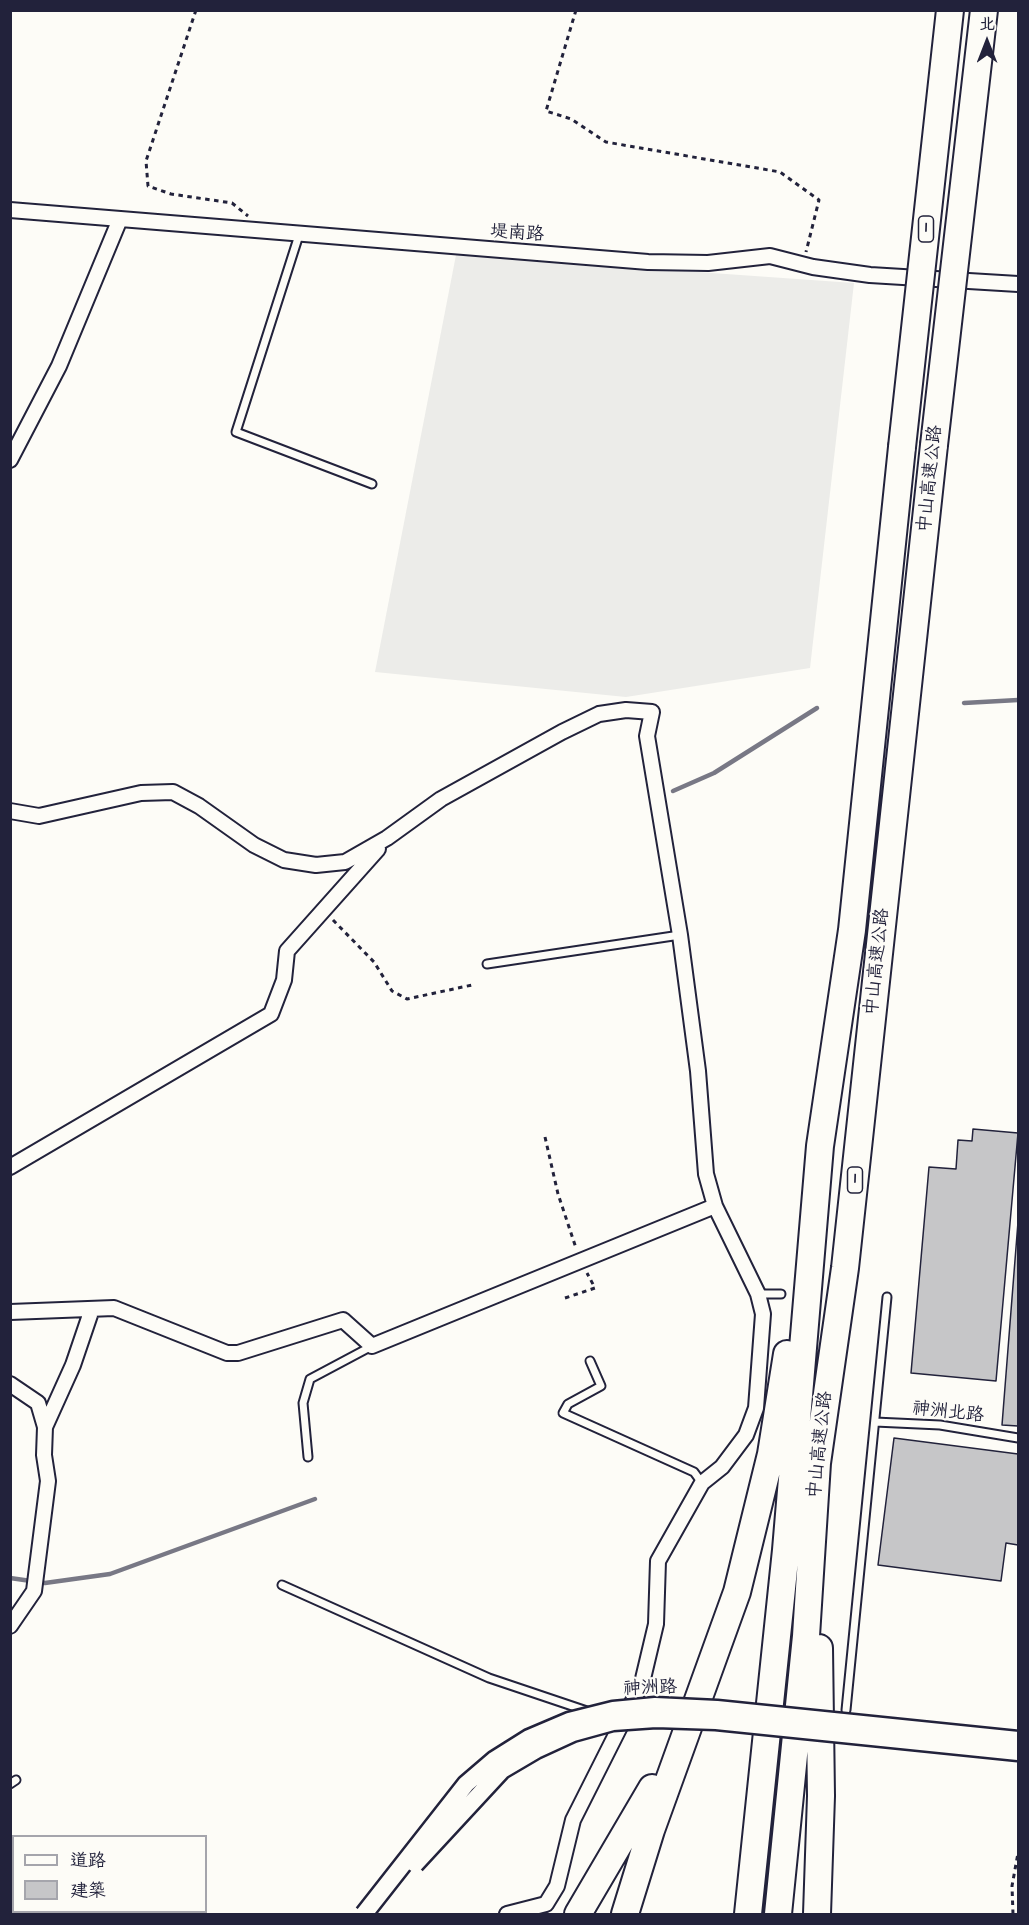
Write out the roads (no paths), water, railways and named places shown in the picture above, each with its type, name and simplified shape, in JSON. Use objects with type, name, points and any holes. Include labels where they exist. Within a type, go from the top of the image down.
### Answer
[{"type":"highway","name":"中山高速公路","points":[[748,1914],[786,1550],[820,1146],[852,930],[950,10]]},
{"type":"highway","name":"中山高速公路","points":[[778,1914],[806,1636],[817,1463],[845,1268],[934,445],[984,10]]},
{"type":"highway","points":[[625,1914],[631,1888],[737,1592],[771,1454],[820,1146]]},
{"type":"highway","points":[[817,1463],[821,1796],[817,1914]]},
{"type":"highway","points":[[578,1914],[644,1805],[712,1667]]},
{"type":"street","name":"堤南路","points":[[10,210],[648,262],[708,263],[770,256],[813,267],[870,275],[1018,285]]},
{"type":"street","points":[[10,460],[59,366],[120,219]]},
{"type":"street","points":[[10,811],[39,816],[141,793],[173,792],[199,806],[254,845],[284,860],[316,865],[345,862],[387,838],[441,799],[599,714],[626,710],[652,712],[647,736],[680,935],[698,1071],[706,1174],[715,1206],[758,1294],[763,1314],[756,1408],[741,1442],[722,1467],[702,1483],[658,1561],[656,1624],[642,1683],[573,1820],[557,1886],[546,1904],[507,1914]]},
{"type":"street","points":[[10,1167],[271,1014],[284,980],[287,951],[387,838]]},
{"type":"street","points":[[10,1312],[114,1308],[227,1353],[238,1353],[343,1320],[372,1346],[715,1206]]},
{"type":"street","points":[[45,1427],[73,1365],[92,1309]]},
{"type":"street","points":[[10,1384],[38,1403],[45,1427],[44,1455],[48,1481],[34,1591],[10,1626]]},
{"type":"street","name":"神洲路","points":[[364,1914],[466,1784],[494,1760],[529,1738],[569,1721],[613,1710],[655,1706],[717,1709],[1018,1740]]},
{"type":"street","name":"神洲路","points":[[370,1914],[477,1794],[502,1770],[536,1750],[573,1733],[613,1722],[656,1719],[716,1721],[1018,1752]]},
{"type":"lane","points":[[299,235],[236,432],[372,484]]},
{"type":"lane","points":[[487,964],[680,935]]},
{"type":"lane","points":[[758,1294],[781,1294]]},
{"type":"lane","points":[[846,1710],[887,1297]]},
{"type":"lane","points":[[308,1457],[303,1404],[310,1379],[372,1346]]},
{"type":"lane","points":[[590,1361],[601,1386],[568,1404],[563,1413],[694,1472],[702,1483]]},
{"type":"lane","name":"神洲北路","points":[[875,1422],[940,1425],[1018,1438]]},
{"type":"lane","points":[[282,1585],[489,1678],[621,1723]]},
{"type":"waterway","points":[[964,703],[1018,700]]},
{"type":"waterway","points":[[673,791],[714,773],[817,708]]},
{"type":"waterway","points":[[10,1578],[45,1583],[110,1574],[315,1499]]}]
